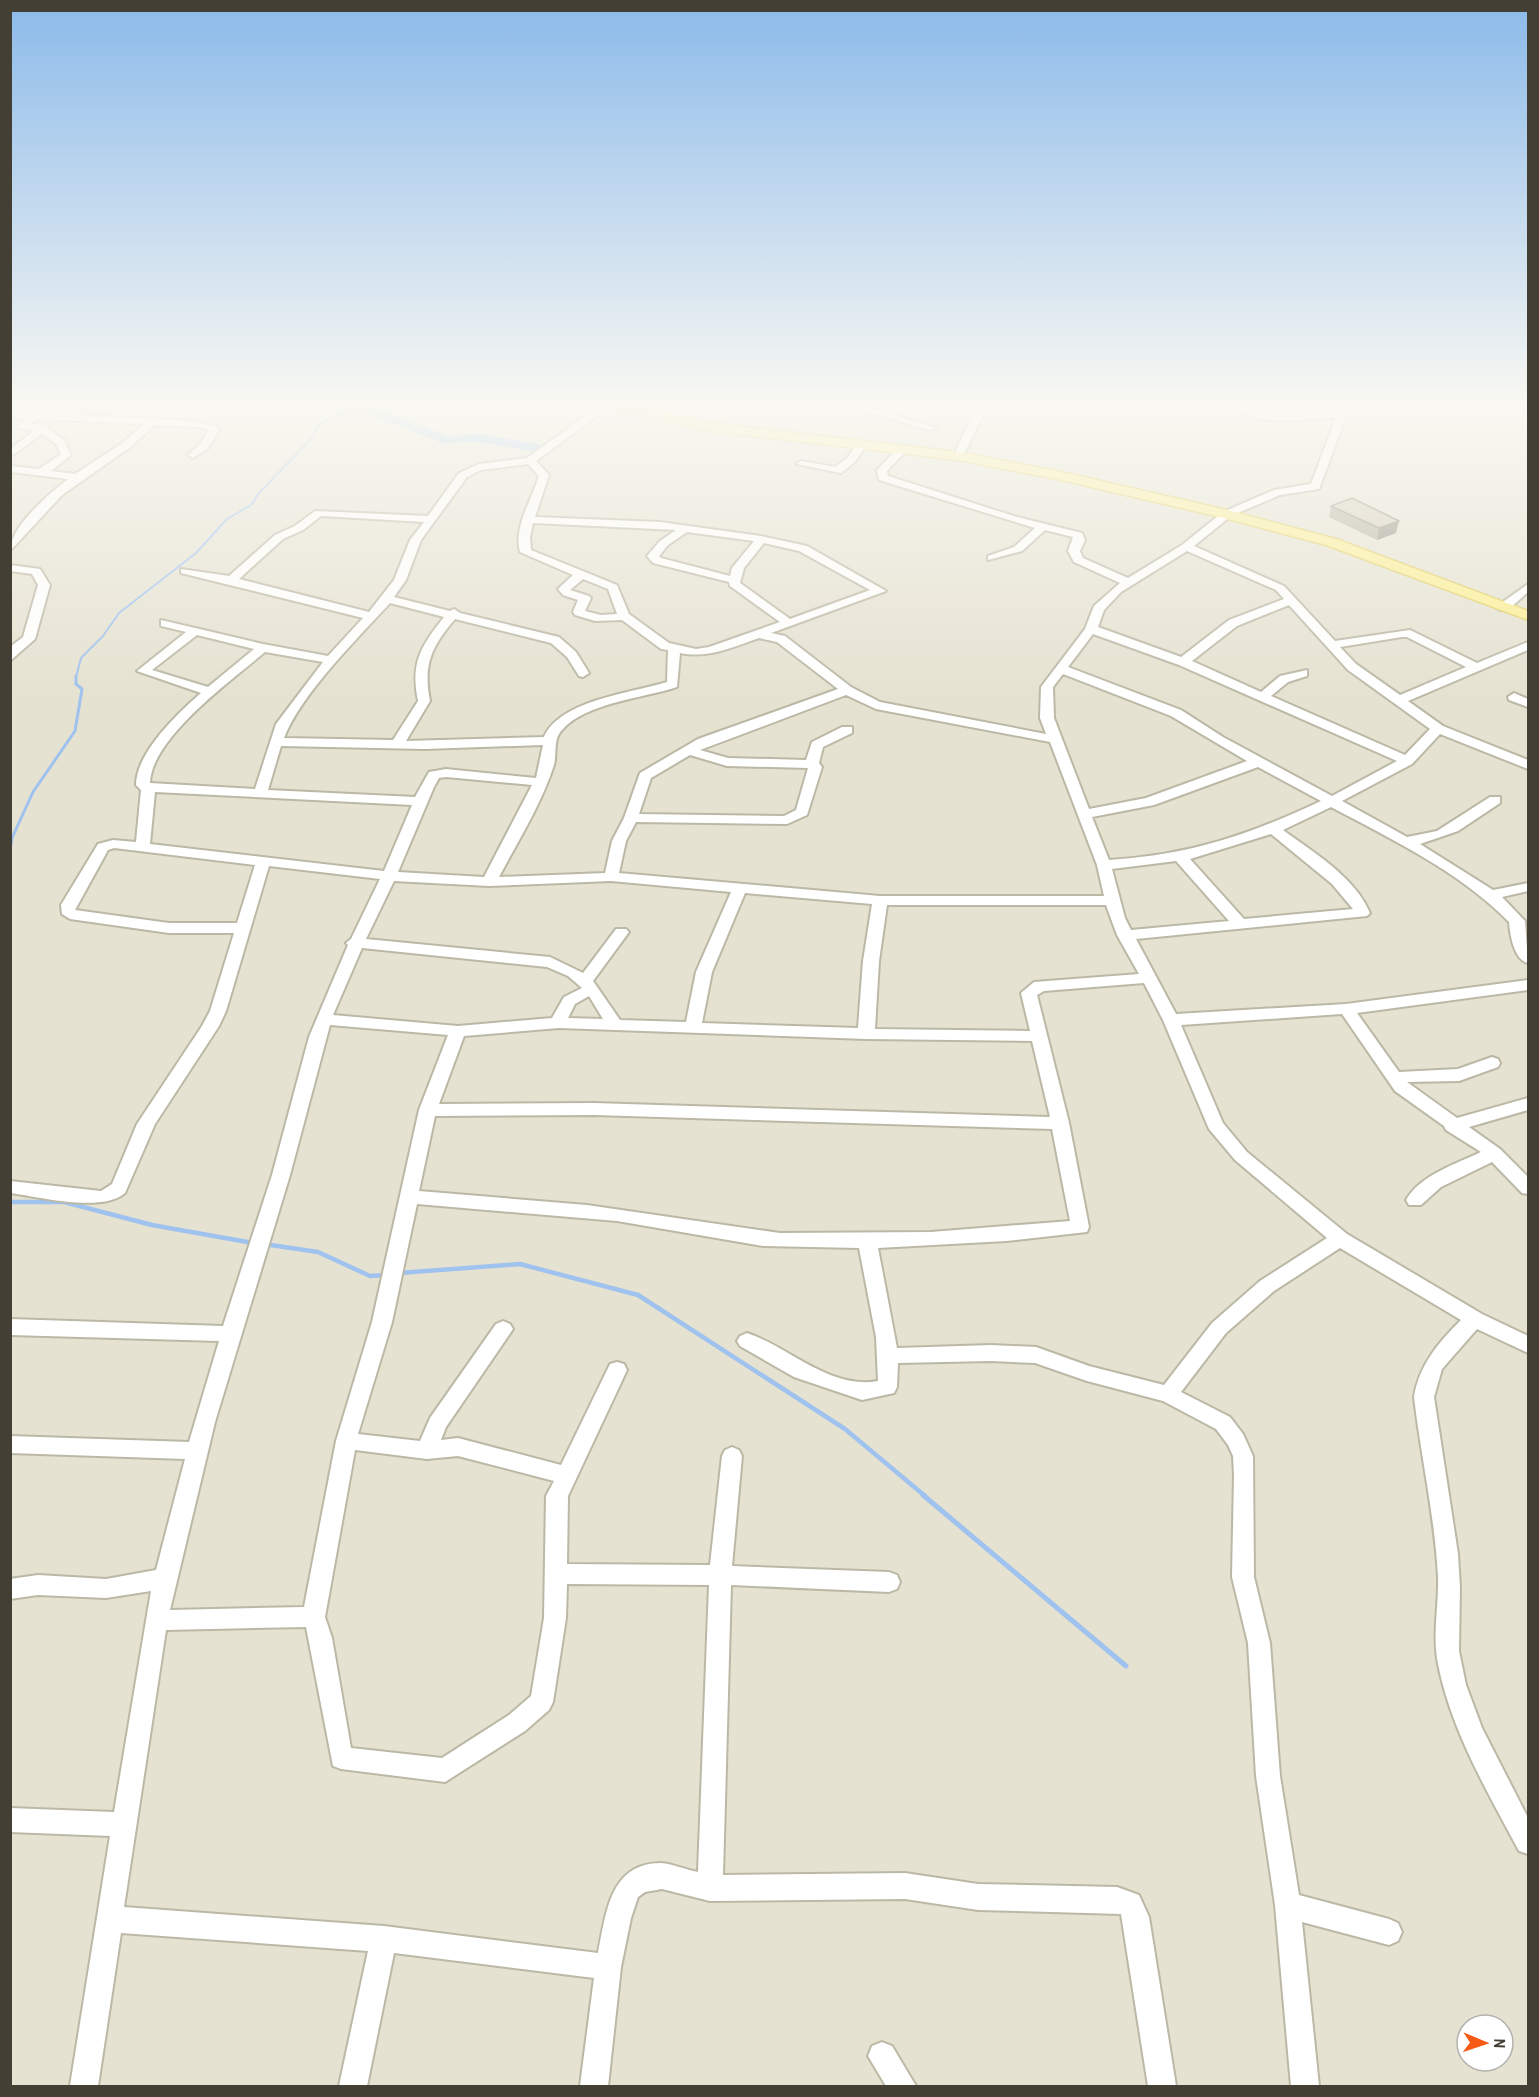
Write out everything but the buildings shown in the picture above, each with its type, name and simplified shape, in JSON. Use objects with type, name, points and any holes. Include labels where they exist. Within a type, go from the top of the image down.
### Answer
[{"type":"main road","points":[[1170,501],[1331,542],[1528,616]]},
{"type":"street","points":[[10,548],[30,521],[52,501]]},
{"type":"street","points":[[260,795],[275,742],[295,706],[331,660],[387,599],[400,579],[416,540],[445,501]]},
{"type":"street","points":[[528,520],[680,527],[803,548],[880,591],[787,622],[759,634],[696,653],[674,650],[624,616],[613,587],[526,552],[522,540],[528,520],[537,501]]},
{"type":"street","points":[[959,501],[1078,535],[1079,540],[1074,551],[1077,560],[1127,582]]},
{"type":"street","points":[[1257,501],[1227,514],[1186,547],[1127,582],[1098,609],[1091,629],[1059,668],[1047,687],[1046,702],[1054,739],[1104,865],[1111,901],[1125,935],[1171,1020],[1215,1125],[1250,1164],[1340,1239],[1475,1319],[1528,1345]]},
{"type":"street","points":[[231,580],[279,537],[299,528],[319,513],[431,519]]},
{"type":"street","points":[[992,558],[1018,549],[1043,526]]},
{"type":"street","points":[[680,527],[682,531],[657,550],[653,556],[657,561],[689,567],[733,580],[734,584],[787,622]]},
{"type":"street","points":[[733,580],[738,568],[761,540]]},
{"type":"street","points":[[1186,547],[1280,588],[1352,667],[1438,729],[1528,765]]},
{"type":"street","points":[[10,568],[36,571],[44,585],[33,619],[35,625],[29,639],[16,648],[10,657]]},
{"type":"street","points":[[185,571],[231,580],[371,616]]},
{"type":"street","points":[[583,573],[564,589],[567,593],[585,598],[579,612],[589,616],[613,619],[624,616]]},
{"type":"street","points":[[1504,607],[1528,587]]},
{"type":"street","points":[[387,599],[454,613],[555,640],[572,655],[584,673]]},
{"type":"street","points":[[1183,662],[1233,623],[1254,613],[1291,601]]},
{"type":"street","points":[[397,746],[424,701],[419,680],[429,645],[454,613]]},
{"type":"street","points":[[165,623],[263,648],[331,660]]},
{"type":"street","points":[[1091,629],[1183,662],[1407,761]]},
{"type":"street","points":[[195,631],[143,671],[212,692]]},
{"type":"street","points":[[1330,645],[1402,633],[1410,634],[1475,667]]},
{"type":"street","points":[[759,634],[781,639],[847,690],[876,705],[1054,739]]},
{"type":"street","points":[[1400,700],[1528,646]]},
{"type":"street","points":[[263,648],[183,715],[161,741],[143,780],[143,785],[148,788],[260,795],[418,801]]},
{"type":"street","points":[[489,882],[549,760],[548,741],[562,722],[588,709],[673,684],[674,650]]},
{"type":"street","points":[[1059,668],[1176,713],[1258,762],[1405,840],[1491,895],[1517,921],[1518,936],[1528,958]]},
{"type":"street","points":[[1263,697],[1284,679],[1303,673]]},
{"type":"street","points":[[611,877],[619,841],[631,818],[645,776],[657,767],[724,733],[847,690]]},
{"type":"street","points":[[1514,698],[1528,703]]},
{"type":"street","points":[[1104,865],[1146,862],[1203,852],[1273,829],[1374,781],[1407,761],[1438,729]]},
{"type":"street","points":[[631,818],[787,820],[797,817],[802,812],[814,767],[812,764],[817,745],[846,730]]},
{"type":"street","points":[[275,742],[397,746],[548,741]]},
{"type":"street","points":[[690,751],[727,762],[812,764]]},
{"type":"street","points":[[1085,814],[1149,802],[1258,762]]},
{"type":"street","points":[[84,2086],[156,1620],[165,1577],[181,1507],[263,1227],[281,1176],[296,1110],[324,1019],[354,943],[390,876],[418,801],[434,775],[438,773],[539,782]]},
{"type":"street","points":[[143,848],[148,788]]},
{"type":"street","points":[[1405,840],[1428,840],[1458,827],[1495,800]]},
{"type":"street","points":[[1125,935],[1362,913],[1360,906],[1329,874],[1273,829]]},
{"type":"street","points":[[244,928],[169,928],[67,912],[68,905],[103,848],[113,844],[390,876],[489,882],[611,877],[880,900],[1111,901]]},
{"type":"street","points":[[1179,856],[1208,885],[1241,925]]},
{"type":"street","points":[[10,1187],[101,1197],[112,1194],[119,1188],[146,1124],[188,1058],[209,1030],[218,1011],[263,862]]},
{"type":"street","points":[[1491,895],[1528,887]]},
{"type":"street","points":[[694,1026],[696,998],[704,970],[740,888]]},
{"type":"street","points":[[866,1034],[871,961],[880,900]]},
{"type":"street","points":[[559,1023],[561,1010],[568,1000],[589,985],[621,932]]},
{"type":"street","points":[[354,943],[550,962],[567,968],[589,985],[614,1024]]},
{"type":"street","points":[[410,1197],[571,1210],[647,1219],[715,1234],[780,1240],[867,1240],[1012,1234],[1080,1227],[1060,1123],[1037,1036],[1029,993],[1034,989],[1149,978]]},
{"type":"street","points":[[1171,1020],[1346,1009],[1528,985]]},
{"type":"street","points":[[1346,1009],[1401,1087],[1452,1126],[1494,1153],[1528,1188]]},
{"type":"street","points":[[324,1019],[458,1031],[559,1023],[694,1026],[866,1034],[1037,1036]]},
{"type":"street","points":[[458,1031],[428,1110],[382,1322],[346,1440],[314,1617],[321,1638],[341,1758],[445,1770],[517,1723],[541,1702],[555,1618],[556,1496],[568,1476],[617,1370]]},
{"type":"street","points":[[1395,1078],[1422,1075],[1459,1076],[1492,1063]]},
{"type":"street","points":[[1452,1126],[1528,1104]]},
{"type":"street","points":[[428,1110],[594,1109],[1060,1123]]},
{"type":"street","points":[[1415,1200],[1435,1182],[1494,1153]]},
{"type":"street","points":[[1168,1394],[1219,1328],[1267,1286],[1340,1239]]},
{"type":"street","points":[[747,1341],[801,1371],[862,1392],[887,1387],[890,1376],[888,1356],[867,1240]]},
{"type":"street","points":[[1475,1319],[1455,1338],[1425,1383],[1424,1397],[1449,1579],[1444,1631],[1449,1665],[1467,1716],[1502,1793],[1528,1842]]},
{"type":"street","points":[[10,1327],[232,1334]]},
{"type":"street","points":[[428,1450],[437,1424],[503,1329]]},
{"type":"street","points":[[888,1356],[991,1353],[1036,1355],[1087,1373],[1168,1394],[1223,1423],[1236,1440],[1243,1456],[1245,1475],[1244,1577],[1259,1643],[1268,1776],[1288,1905],[1305,2086]]},
{"type":"street","points":[[346,1440],[428,1450],[458,1447],[568,1476]]},
{"type":"street","points":[[10,1444],[199,1451]]},
{"type":"street","points":[[710,1888],[720,1575],[732,1456]]},
{"type":"street","points":[[557,1574],[720,1575],[889,1582]]},
{"type":"street","points":[[10,1589],[30,1586],[89,1589],[141,1585],[165,1577]]},
{"type":"street","points":[[156,1620],[314,1617]]},
{"type":"street","points":[[10,1820],[126,1825]]},
{"type":"street","points":[[594,2086],[608,1967],[618,1918],[628,1889],[639,1880],[662,1875],[710,1888],[905,1886],[978,1897],[1117,1900],[1130,1904],[1136,1917],[1162,2086]]},
{"type":"street","points":[[1288,1905],[1389,1932]]},
{"type":"street","points":[[111,1919],[384,1939],[608,1967]]},
{"type":"street","points":[[353,2086],[384,1939]]},
{"type":"street","points":[[882,2056],[902,2086]]},
{"type":"shaded area","points":[[11,501],[1528,501],[1528,2086],[11,2086]]},
{"type":"waterway","points":[[76,677],[81,658],[103,636],[119,613],[196,553],[227,519],[251,505],[254,501]]},
{"type":"waterway","points":[[10,850],[12,838],[33,792],[75,731],[82,689],[76,684],[76,677]]},
{"type":"waterway","points":[[10,1202],[64,1202],[152,1225],[253,1243]]},
{"type":"waterway","points":[[264,1244],[318,1252],[370,1276],[385,1275]]},
{"type":"waterway","points":[[399,1273],[520,1264],[638,1295],[845,1429],[925,1496]]},
{"type":"waterway","points":[[923,1495],[1126,1666]]}]
